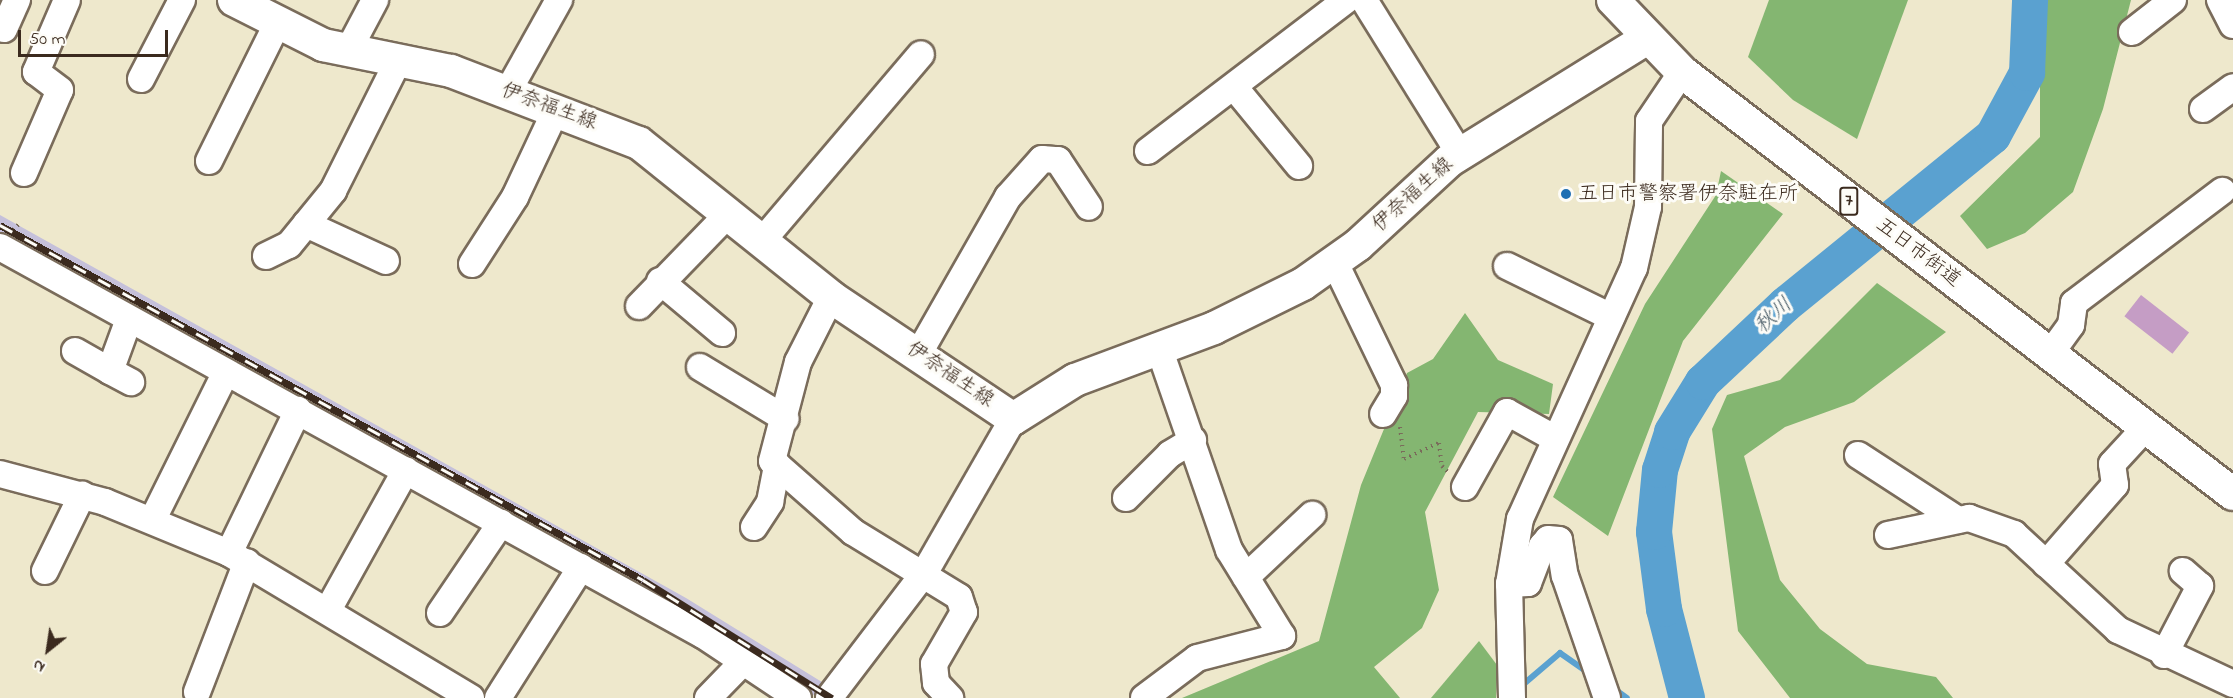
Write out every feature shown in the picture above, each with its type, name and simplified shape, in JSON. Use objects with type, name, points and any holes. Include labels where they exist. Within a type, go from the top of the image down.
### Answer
[{"type":"main road","name":"五日市街道","points":[[1613,0],[1646,39],[1682,72],[2233,494]]},
{"type":"main road","name":"伊奈福生線","points":[[257,9],[348,51],[399,59],[451,71],[639,143],[831,297],[919,353],[1014,419],[1052,392],[1261,307],[1335,263],[1460,154],[1646,39]]},
{"type":"street","points":[[4,29],[17,0]]},
{"type":"street","points":[[24,173],[60,90],[36,72],[68,0]]},
{"type":"street","points":[[141,79],[182,0]]},
{"type":"street","points":[[348,51],[375,0]]},
{"type":"street","points":[[507,93],[559,0]]},
{"type":"street","points":[[1148,151],[1235,88],[1346,0]]},
{"type":"street","points":[[1364,0],[1460,154]]},
{"type":"street","points":[[2132,32],[2173,0]]},
{"type":"street","points":[[2220,0],[2233,25]]},
{"type":"street","points":[[209,161],[257,9]]},
{"type":"street","points":[[762,241],[921,54]]},
{"type":"street","points":[[266,256],[289,245],[333,191],[399,59]]},
{"type":"street","points":[[1512,698],[1509,584],[1522,510],[1634,268],[1646,222],[1651,114],[1682,72]]},
{"type":"street","points":[[2203,109],[2233,87]]},
{"type":"street","points":[[1235,88],[1299,166]]},
{"type":"street","points":[[472,264],[515,197],[556,110]]},
{"type":"street","points":[[919,353],[1008,197],[1042,159],[1058,160],[1089,207]]},
{"type":"street","points":[[2050,354],[2071,325],[2074,303],[2222,191]]},
{"type":"street","points":[[639,306],[660,281],[728,214]]},
{"type":"street","points":[[306,224],[386,261]]},
{"type":"street","points":[[2,253],[297,410],[581,567],[742,662],[798,698]]},
{"type":"street","points":[[1335,263],[1394,385],[1386,409]]},
{"type":"street","points":[[1507,266],[1611,317]]},
{"type":"street","points":[[660,281],[722,333]]},
{"type":"street","points":[[831,297],[798,362],[786,419],[772,461],[853,532],[925,572],[959,597],[964,612],[934,664],[936,683],[950,698]]},
{"type":"street","points":[[75,351],[120,376],[129,320]]},
{"type":"street","points":[[1144,698],[1197,658],[1282,636],[1246,577],[1203,486],[1193,440],[1159,348]]},
{"type":"street","points":[[700,367],[786,419]]},
{"type":"street","points":[[153,519],[226,372]]},
{"type":"street","points":[[197,692],[238,557],[297,410]]},
{"type":"street","points":[[1465,487],[1507,412],[1554,438]]},
{"type":"street","points":[[829,698],[925,572],[1014,419]]},
{"type":"street","points":[[2046,564],[2115,485],[2112,464],[2146,427]]},
{"type":"street","points":[[1126,498],[1170,454],[1193,440]]},
{"type":"street","points":[[1857,455],[1958,520]]},
{"type":"street","points":[[754,528],[770,502],[777,465]]},
{"type":"street","points":[[328,610],[406,470]]},
{"type":"street","points":[[0,474],[81,495],[153,519],[238,557],[471,698]]},
{"type":"street","points":[[45,571],[81,495]]},
{"type":"street","points":[[1246,577],[1312,515]]},
{"type":"street","points":[[1888,535],[1969,518],[2014,534],[2118,630],[2164,655],[2233,684]]},
{"type":"street","points":[[440,613],[501,523]]},
{"type":"street","points":[[1509,584],[1528,583],[1542,546],[1548,539],[1559,540],[1565,576],[1607,698]]},
{"type":"street","points":[[498,698],[581,567]]},
{"type":"street","points":[[2164,655],[2200,586],[2183,571]]},
{"type":"street","points":[[708,698],[742,662]]},
{"type":"path","points":[[1386,409],[1400,423],[1404,459],[1439,443],[1442,466],[1465,487]]},
{"type":"shaded area","points":[[0,215],[686,598],[830,687],[818,698],[770,665],[0,235]]},
{"type":"green space","points":[[1769,0],[1908,0],[1857,139],[1793,100],[1748,57]]},
{"type":"green space","points":[[2040,0],[2131,0],[2103,109],[2073,192],[2025,233],[1987,249],[1960,216],[2040,137]]},
{"type":"green space","points":[[1721,171],[1783,214],[1683,341],[1608,536],[1553,497],[1645,304],[1716,195]]},
{"type":"green space","points":[[1877,283],[1946,332],[1854,402],[1785,427],[1744,456],[1780,580],[1820,629],[1867,664],[1936,677],[1953,698],[1790,698],[1738,631],[1712,429],[1727,395],[1780,380]]},
{"type":"green space","points":[[1465,313],[1498,360],[1553,384],[1549,414],[1478,412],[1425,512],[1439,590],[1422,628],[1374,667],[1400,698],[1182,698],[1319,641],[1361,485],[1407,373],[1433,359]]},
{"type":"green space","points":[[1479,641],[1497,665],[1496,698],[1431,698]]},
{"type":"building","points":[[2141,295],[2189,333],[2172,354],[2124,316]]},
{"type":"waterway","name":"秋川","points":[[1687,698],[1664,609],[1654,532],[1660,470],[1672,432],[1703,382],[1785,305],[1993,136],[2027,73],[2030,0]]},
{"type":"waterway","points":[[1519,688],[1560,653],[1589,673]]},
{"type":"waterway","points":[[1613,688],[1627,698]]},
{"type":"railway","points":[[0,225],[643,580],[832,698]]},
{"type":"place","name":"五日市警察署伊奈駐在所","points":[[1566,194]]}]
